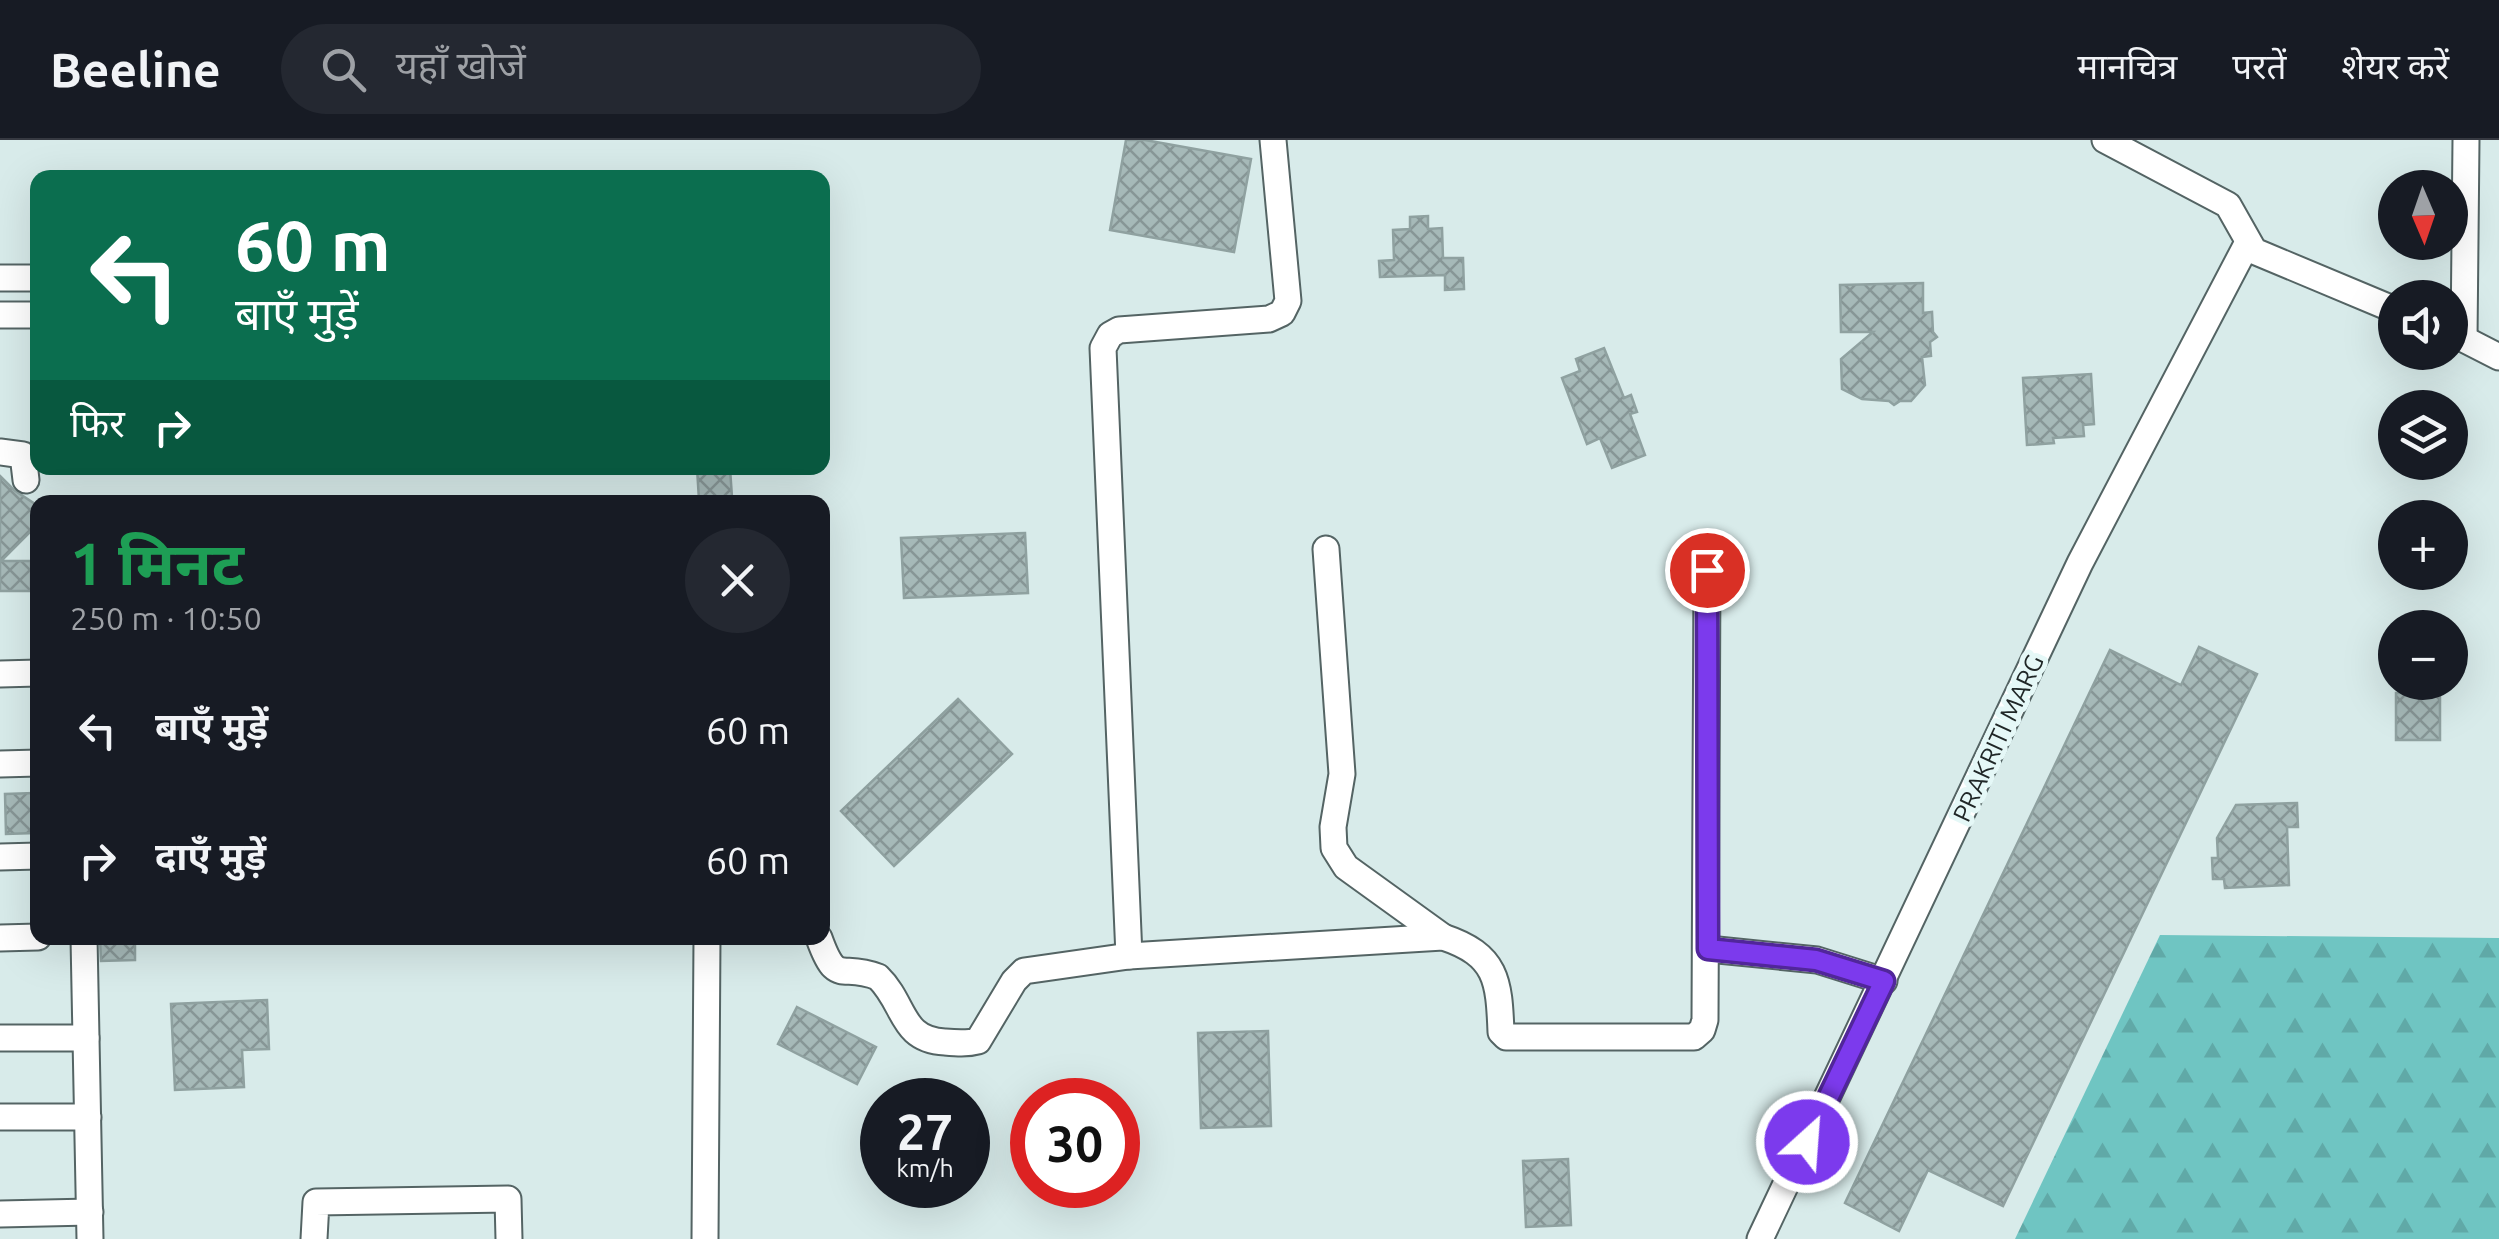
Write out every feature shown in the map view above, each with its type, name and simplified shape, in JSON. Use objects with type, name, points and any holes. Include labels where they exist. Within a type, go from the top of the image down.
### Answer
[{"type":"street","points":[[1130,956],[1103,348],[1110,335],[1119,330],[1269,319],[1282,313],[1288,301],[1273,140]]},
{"type":"street","points":[[2106,140],[2228,206],[2239,221],[2247,244],[2262,256],[2378,303]]},
{"type":"street","points":[[2460,280],[2466,140]]},
{"type":"street","name":"PRAKRITI MARG","points":[[1760,1239],[2080,563],[2247,244]]},
{"type":"street","points":[[0,278],[30,278]]},
{"type":"street","points":[[0,315],[30,315]]},
{"type":"street","points":[[2468,342],[2499,357]]},
{"type":"street","points":[[0,452],[22,454],[26,480]]},
{"type":"street","points":[[1326,550],[1342,774],[1333,827],[1334,848],[1346,867],[1443,937],[1480,954],[1497,979],[1500,1032],[1506,1037],[1694,1037],[1702,1030],[1708,949],[1707,570]]},
{"type":"street","points":[[0,674],[30,673]]},
{"type":"street","points":[[0,764],[30,763]]},
{"type":"street","points":[[0,856],[30,856]]},
{"type":"street","points":[[0,938],[30,937]]},
{"type":"street","points":[[822,945],[830,964],[839,972],[878,977],[914,1033],[920,1039],[935,1042],[978,1041],[1014,981],[1024,972],[1130,956],[1443,937]]},
{"type":"street","points":[[84,945],[90,1239]]},
{"type":"street","points":[[705,1239],[707,945]]},
{"type":"street","points":[[1708,949],[1816,960],[1884,981]]},
{"type":"street","points":[[0,1038],[86,1038]]},
{"type":"street","points":[[0,1117],[88,1117]]},
{"type":"street","points":[[314,1239],[316,1202],[508,1199],[508,1239]]},
{"type":"street","points":[[0,1214],[90,1212]]},
{"type":"green space","points":[[2160,935],[2499,938],[2499,1239],[2015,1239]]},
{"type":"building","points":[[1126,140],[1251,159],[1234,252],[1110,230]]},
{"type":"building","points":[[1428,216],[1428,229],[1442,228],[1443,258],[1463,258],[1464,289],[1445,290],[1445,275],[1380,277],[1379,261],[1394,260],[1393,230],[1410,229],[1410,217]]},
{"type":"building","points":[[1923,283],[1923,313],[1932,312],[1937,337],[1930,342],[1931,356],[1922,357],[1925,385],[1911,401],[1894,405],[1889,401],[1862,399],[1842,389],[1841,359],[1873,332],[1841,332],[1840,285]]},
{"type":"building","points":[[1604,348],[1624,398],[1631,395],[1637,412],[1630,414],[1645,455],[1612,468],[1600,438],[1587,444],[1562,378],[1580,371],[1576,359]]},
{"type":"building","points":[[2091,374],[2094,424],[2083,425],[2084,436],[2027,445],[2023,378]]},
{"type":"building","points":[[697,475],[730,475],[732,495],[699,495]]},
{"type":"building","points":[[0,476],[30,501],[30,532],[1,561],[30,561],[30,591],[0,591]]},
{"type":"building","points":[[1025,533],[1028,593],[904,598],[901,538]]},
{"type":"building","points":[[2199,647],[2257,674],[2003,1206],[1928,1170],[1899,1231],[1845,1203],[2110,650],[2181,685]]},
{"type":"building","points":[[958,699],[1012,754],[894,866],[841,811]]},
{"type":"building","points":[[2396,700],[2440,700],[2440,740],[2396,740]]},
{"type":"building","points":[[30,793],[30,833],[6,834],[5,794]]},
{"type":"building","points":[[2297,803],[2298,827],[2287,827],[2289,885],[2225,888],[2224,879],[2213,879],[2212,858],[2218,858],[2217,838],[2236,805]]},
{"type":"building","points":[[100,945],[135,945],[135,960],[101,961]]},
{"type":"building","points":[[267,1000],[269,1049],[242,1050],[244,1087],[175,1090],[171,1004]]},
{"type":"building","points":[[797,1007],[876,1047],[857,1084],[778,1044]]},
{"type":"building","points":[[1268,1031],[1271,1126],[1201,1128],[1198,1033]]},
{"type":"building","points":[[1568,1159],[1571,1225],[1526,1227],[1523,1161]]},
{"type":"route","points":[[1707,570],[1708,949],[1816,960],[1884,981],[1807,1142]]}]
